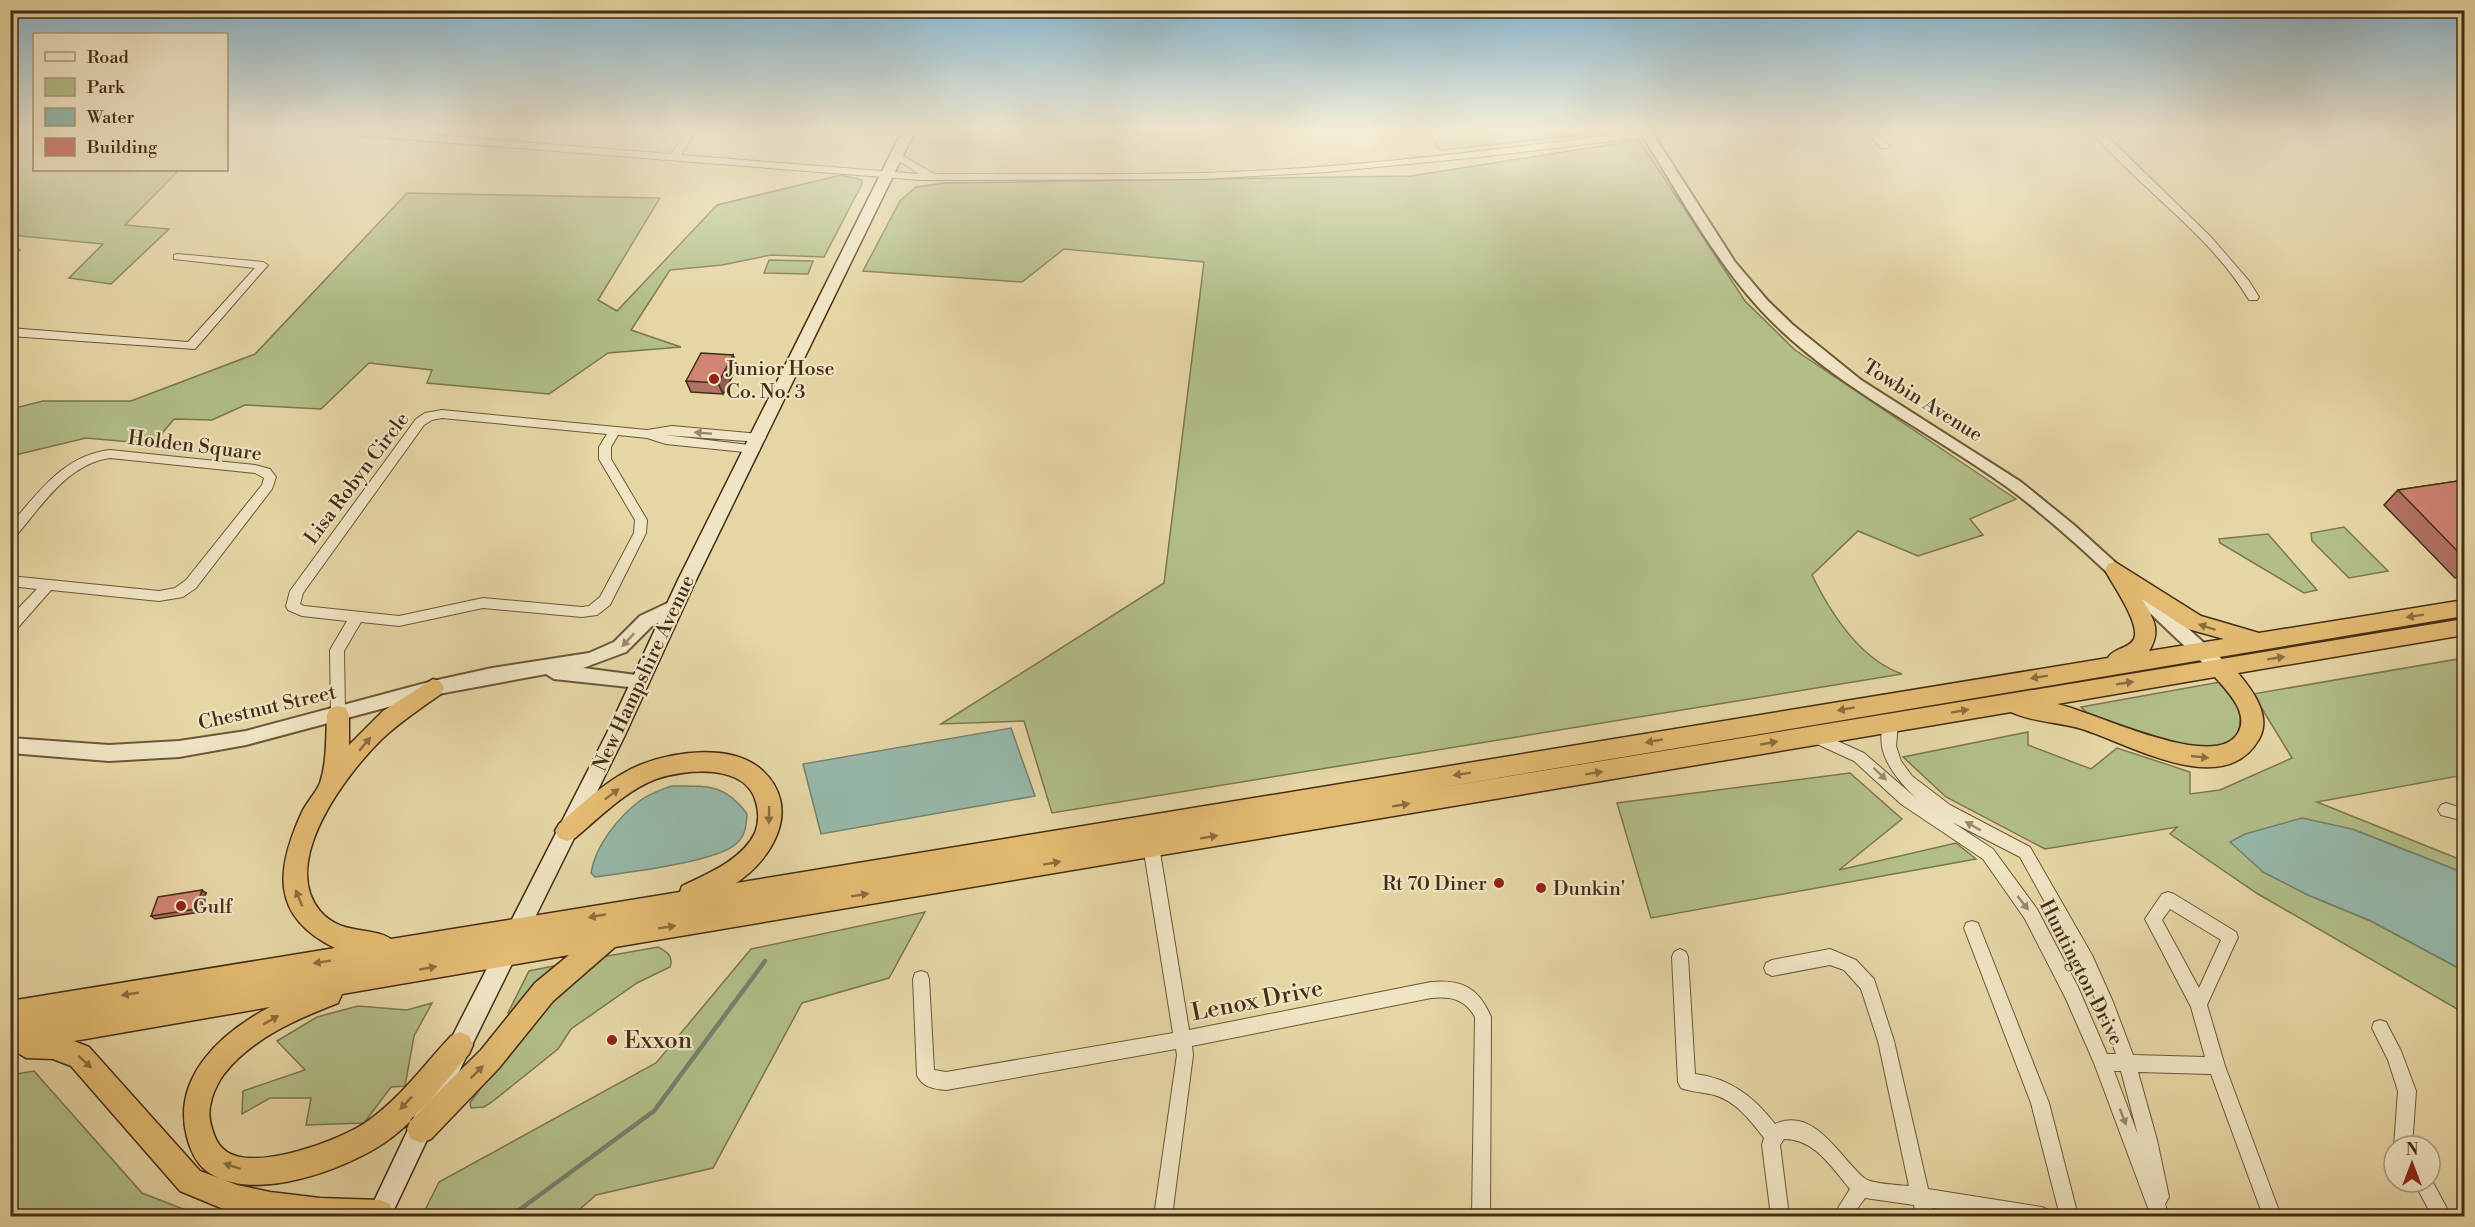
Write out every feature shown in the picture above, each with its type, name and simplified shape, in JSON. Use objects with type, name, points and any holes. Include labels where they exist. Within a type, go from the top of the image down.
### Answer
[{"type":"highway","points":[[2115,570],[2195,623],[2264,641]]},
{"type":"highway","points":[[2097,668],[2131,654],[2140,648],[2146,639],[2143,618],[2115,570]]},
{"type":"highway","points":[[10,1014],[2464,608]]},
{"type":"highway","points":[[10,1041],[610,936],[2464,627]]},
{"type":"highway","points":[[2006,703],[2080,719],[2189,756],[2222,757],[2240,749],[2247,740],[2252,726],[2245,699],[2218,668]]},
{"type":"highway","points":[[401,949],[344,940],[324,931],[311,918],[296,893],[294,870],[297,850],[305,829],[328,790],[368,739],[399,712],[433,688]]},
{"type":"highway","points":[[328,790],[337,759],[338,715]]},
{"type":"highway","points":[[567,831],[612,793],[649,772],[689,762],[729,765],[746,772],[756,780],[769,800],[769,826],[765,838],[746,861],[720,879],[675,903]]},
{"type":"highway","points":[[421,1129],[490,1059],[544,992],[610,936]]},
{"type":"highway","points":[[370,978],[275,1017],[243,1038],[219,1060],[204,1085],[195,1109],[200,1141],[216,1160],[233,1168],[280,1171],[332,1156],[377,1131],[398,1112],[460,1045]]},
{"type":"highway","points":[[10,1041],[53,1046],[80,1056],[190,1181],[230,1199],[322,1214],[354,1211],[379,1215]]},
{"type":"main road","name":"New Hampshire Avenue","points":[[379,1215],[674,606],[757,444],[882,188]]},
{"type":"street","name":"Towbin Avenue","points":[[1683,188],[1742,278],[1783,324],[1821,358],[1872,394],[1970,454],[2015,486],[2115,570],[2218,668]]},
{"type":"street","points":[[2154,188],[2228,262],[2251,291],[2253,297]]},
{"type":"street","points":[[10,332],[191,346],[263,265],[177,258]]},
{"type":"street","name":"Lisa Robyn Circle","points":[[615,431],[605,447],[605,459],[640,518],[640,533],[599,607],[587,613],[483,603],[399,621],[302,612],[295,608],[292,601],[424,419],[442,414],[646,434],[666,440],[757,444]]},
{"type":"street","name":"Holden Square","points":[[10,534],[70,468],[94,455],[110,454],[255,469],[269,474],[268,486],[195,579],[183,590],[159,596],[10,581]]},
{"type":"street","points":[[10,627],[48,585]]},
{"type":"street","name":"Chestnut Street","points":[[10,745],[109,753],[179,749],[246,738],[433,688],[606,655],[620,647],[645,621],[674,606]]},
{"type":"street","points":[[338,715],[337,650],[357,617]]},
{"type":"street","name":"Chestnut Street","points":[[529,670],[638,681]]},
{"type":"street","name":"Huntington Drive","points":[[1891,723],[1889,747],[1898,769],[1907,780],[1953,814],[2025,852],[2093,974],[2127,1061],[2151,1145],[2162,1216]]},
{"type":"street","name":"Huntington Drive","points":[[1811,736],[1859,757],[1906,799],[1988,854],[2031,914],[2072,993],[2102,1062],[2162,1216]]},
{"type":"street","points":[[2446,810],[2464,814]]},
{"type":"street","points":[[1151,846],[1185,1055],[1163,1216]]},
{"type":"street","points":[[2199,1005],[2230,937],[2168,899],[2153,920],[2199,1005],[2216,1066],[2272,1216]]},
{"type":"street","points":[[1972,928],[2040,1103],[2069,1216]]},
{"type":"street","points":[[1680,957],[1688,1082],[1708,1083],[1729,1091],[1752,1107],[1773,1136]]},
{"type":"street","points":[[1772,968],[1830,957],[1850,965],[1868,985],[1886,1041],[1923,1208]]},
{"type":"street","name":"Lenox Drive","points":[[921,979],[926,1074],[934,1080],[946,1081],[1184,1039],[1447,987],[1463,992],[1476,1002],[1483,1017],[1481,1216]]},
{"type":"street","points":[[2380,1028],[2395,1057],[2407,1091],[2404,1134]]},
{"type":"street","points":[[2102,1062],[2127,1061],[2216,1066]]},
{"type":"street","points":[[1780,1216],[1772,1168],[1771,1145],[1773,1136],[1782,1130],[1797,1130],[1813,1137],[1861,1188],[1923,1208],[2042,1216]]},
{"type":"street","points":[[1842,1216],[1861,1188]]},
{"type":"street","points":[[2430,1194],[2442,1216]]},
{"type":"green space","points":[[11,188],[161,188],[125,225],[169,229],[111,284],[69,278],[103,244],[11,235]]},
{"type":"green space","points":[[786,188],[860,188],[824,257],[771,255],[722,265],[670,270],[631,330],[681,347],[608,353],[549,394],[427,383],[432,370],[369,363],[321,409],[245,405],[212,420],[174,419],[153,444],[86,438],[11,456],[11,409],[43,401],[131,401],[255,354],[407,193],[660,198],[598,300],[617,311],[717,205]]},
{"type":"green space","points":[[915,188],[1671,188],[1745,301],[1795,350],[2016,499],[1970,519],[1983,535],[1918,556],[1858,531],[1812,575],[1828,605],[1848,634],[1873,658],[1902,674],[1052,813],[1024,721],[941,724],[1164,583],[1204,262],[1064,249],[1022,282],[863,271],[900,201]]},
{"type":"green space","points":[[769,260],[813,261],[808,274],[764,273]]},
{"type":"green space","points":[[2344,527],[2388,571],[2349,578],[2312,541],[2311,533]]},
{"type":"green space","points":[[2268,534],[2317,590],[2304,593],[2220,543],[2219,539]]},
{"type":"green space","points":[[2464,658],[2464,775],[2317,802],[2464,861],[2464,873],[2352,829],[2263,872],[2308,895],[2371,921],[2464,971],[2464,1013],[2258,894],[2170,834],[2177,827],[2045,849],[1946,797],[1903,757],[2028,732],[2028,745],[2091,769],[2117,748],[2190,772],[2190,794],[2220,790],[2292,758],[2253,694]]},
{"type":"green space","points":[[2220,682],[2234,700],[2239,711],[2240,722],[2234,738],[2218,746],[2197,747],[2146,735],[2086,712],[2081,707]]},
{"type":"green space","points":[[1850,773],[1902,819],[1839,870],[1956,843],[1976,859],[1651,918],[1617,803]]},
{"type":"green space","points":[[925,912],[889,978],[802,1003],[713,1168],[596,1195],[572,1216],[422,1216],[439,1182],[656,1063],[751,949]]},
{"type":"green space","points":[[658,947],[669,955],[670,967],[637,983],[571,1029],[558,1049],[492,1102],[484,1107],[471,1108],[470,1103],[515,1039],[596,958]]},
{"type":"green space","points":[[559,965],[512,1014],[508,1013],[529,971]]},
{"type":"green space","points":[[432,1003],[414,1036],[405,1086],[391,1087],[364,1123],[306,1125],[311,1098],[270,1098],[242,1114],[243,1091],[305,1070],[277,1041],[317,1017],[358,1006],[407,1010]]},
{"type":"green space","points":[[34,1071],[142,1193],[201,1216],[11,1216],[11,1075]]},
{"type":"water","points":[[1011,728],[1035,796],[821,834],[803,764]]},
{"type":"water","points":[[671,786],[714,788],[731,797],[747,814],[745,830],[740,840],[727,850],[692,861],[595,877],[591,873],[593,863],[609,832],[644,798]]},
{"type":"water","points":[[2302,818],[2352,829],[2464,873],[2464,971],[2371,921],[2308,895],[2263,872],[2230,842],[2245,834]]},
{"type":"building","points":[[701,353],[733,355],[718,383],[686,381]]},
{"type":"building","points":[[2464,480],[2464,558],[2398,490]]},
{"type":"building","name":"Gulf","points":[[202,890],[196,909],[151,916],[158,897]]},
{"type":"waterway","points":[[511,1216],[654,1111],[765,961]]},
{"type":"place","name":"Junior Hose Co. No. 3","points":[[714,379]]},
{"type":"place","name":"Rt 70 Diner","points":[[1499,883]]},
{"type":"place","name":"Dunkin'","points":[[1541,888]]},
{"type":"place","name":"Gulf","points":[[181,906]]},
{"type":"place","name":"Exxon","points":[[612,1040]]}]
